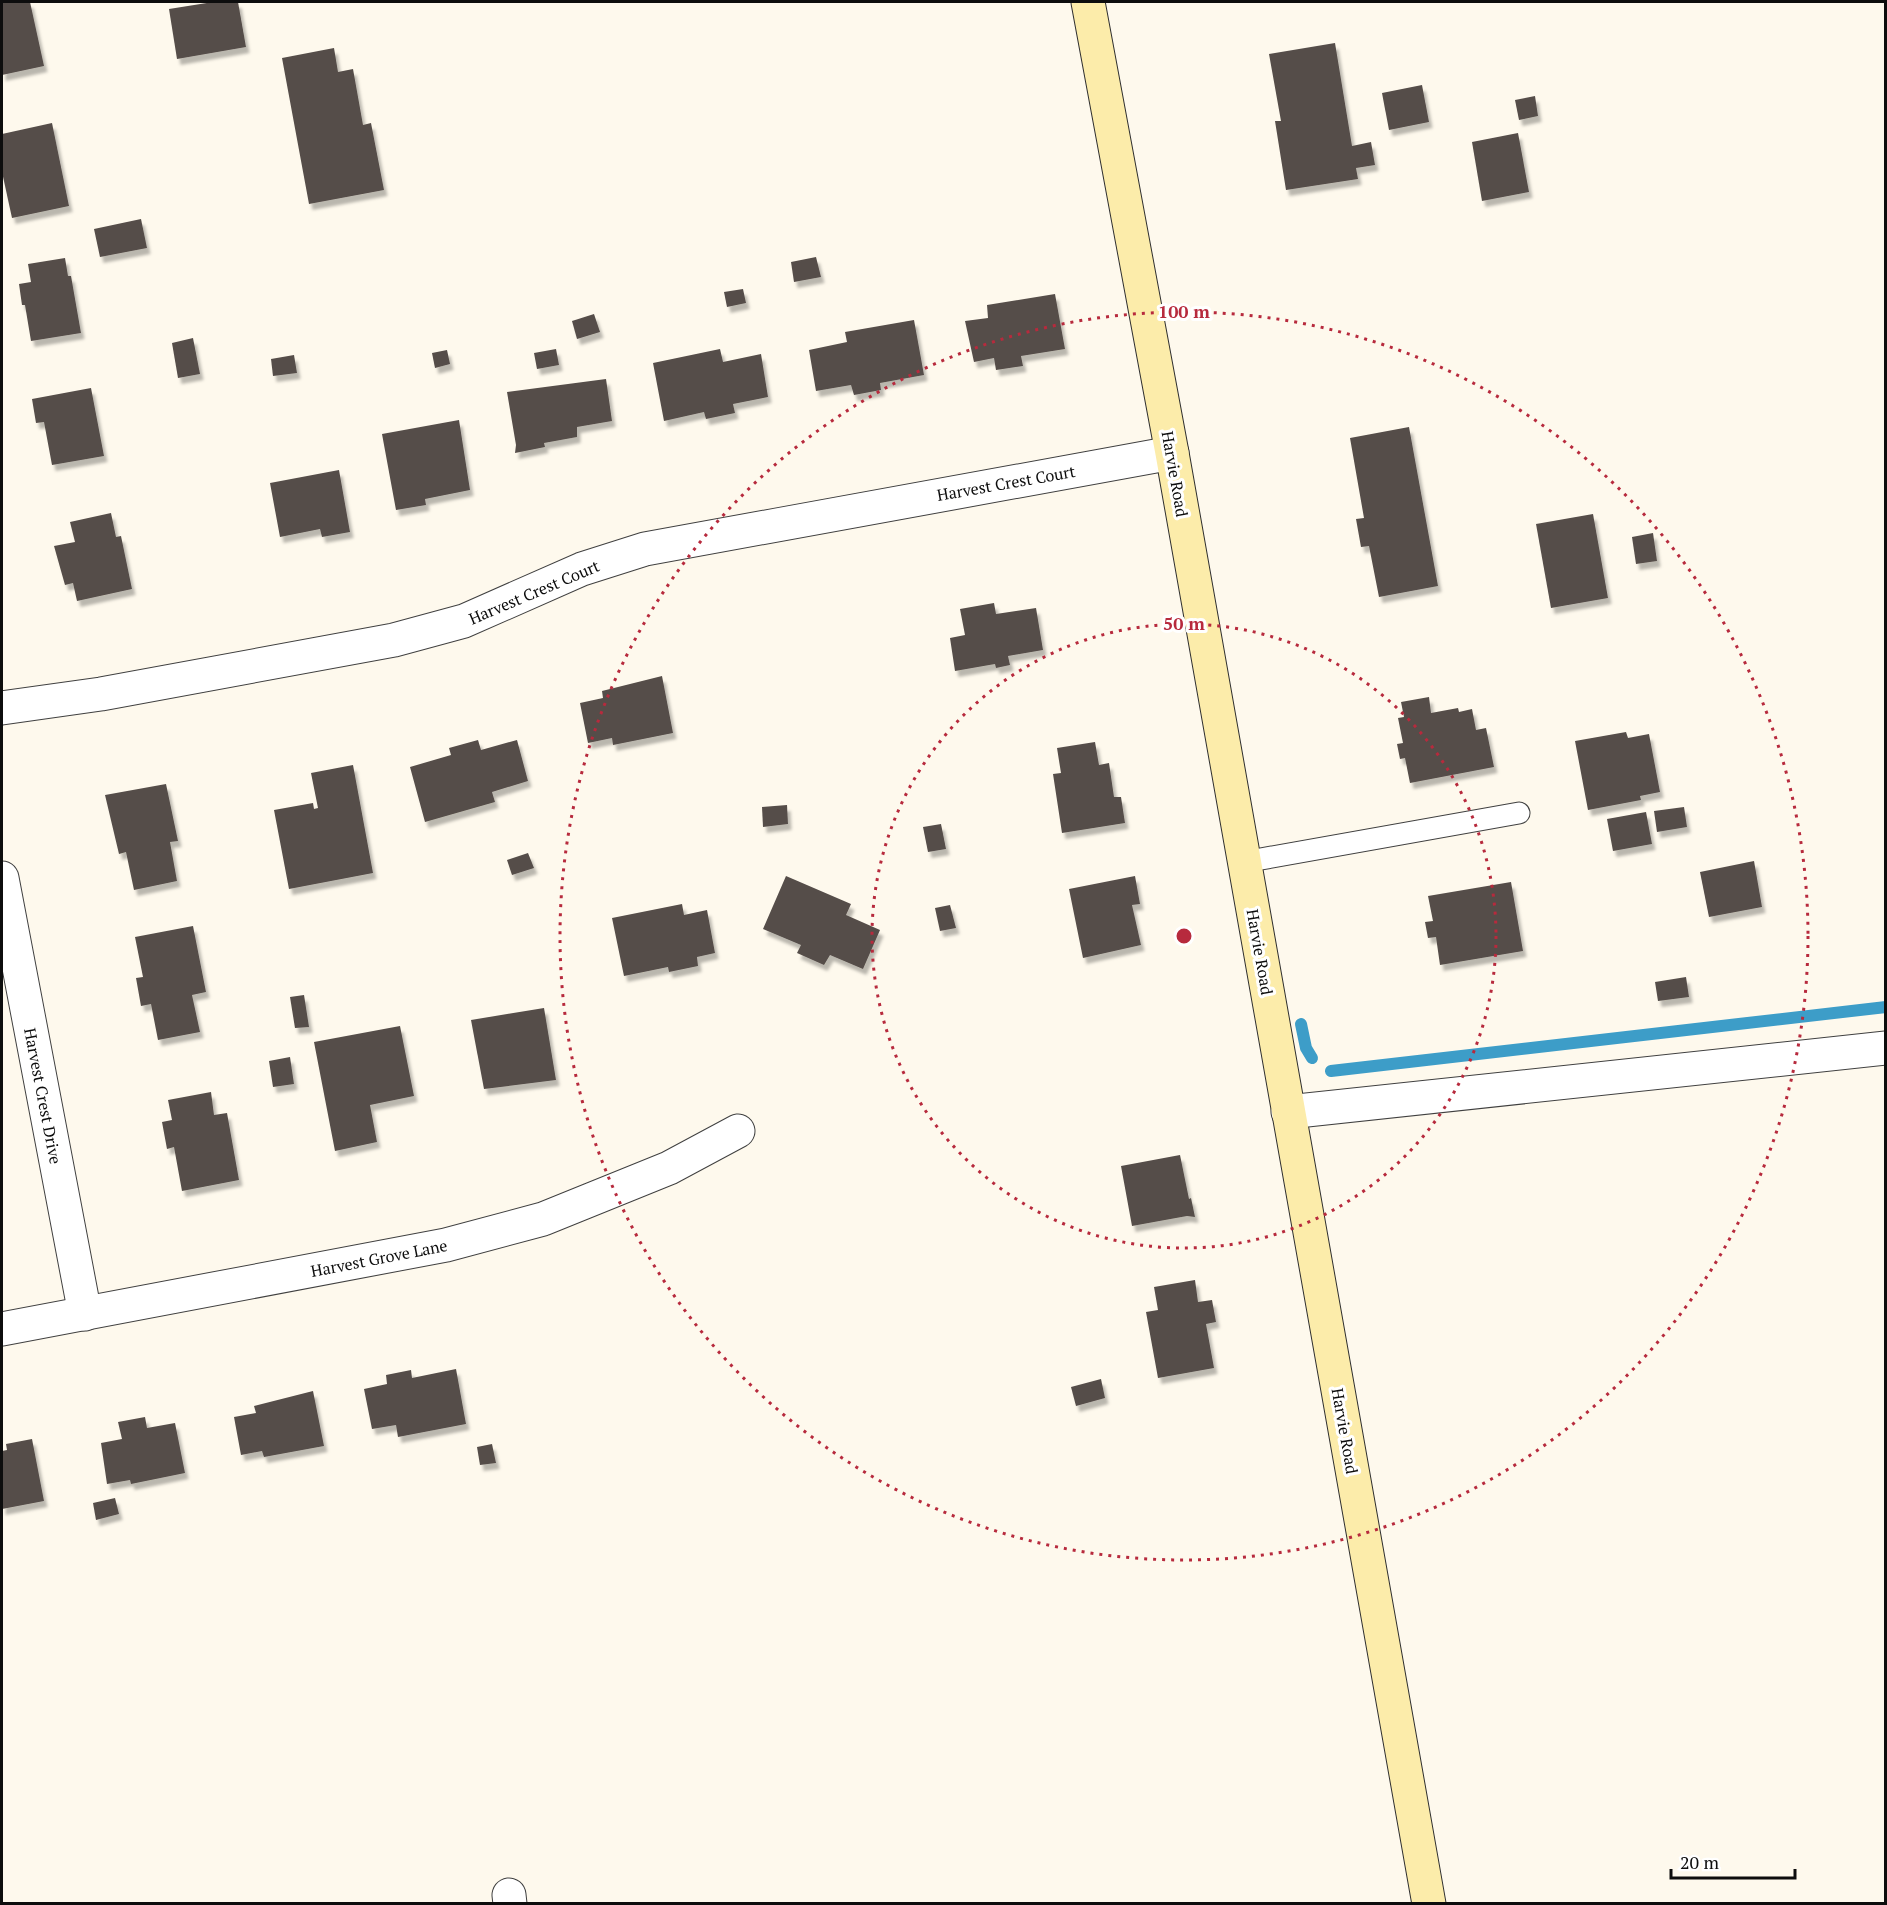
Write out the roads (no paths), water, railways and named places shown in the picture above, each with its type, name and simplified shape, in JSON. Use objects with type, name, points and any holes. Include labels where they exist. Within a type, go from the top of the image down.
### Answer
[{"type":"street","name":"Harvie Road","points":[[1088,2],[1172,453],[1429,1904]]},
{"type":"street","name":"Harvest Crest Court","points":[[2,708],[101,694],[394,640],[464,621],[582,569],[645,549],[1172,453]]},
{"type":"street","name":"Harvest Crest Drive","points":[[2,878],[85,1314]]},
{"type":"street","points":[[1288,1112],[1886,1048]]},
{"type":"street","name":"Harvest Grove Lane","points":[[2,1329],[446,1245],[543,1219],[669,1168],[738,1131]]},
{"type":"lane","points":[[1244,862],[1519,813]]},
{"type":"waterway","points":[[1331,1071],[1886,1007]]},
{"type":"waterway","points":[[1301,1024],[1306,1048],[1312,1058]]}]
